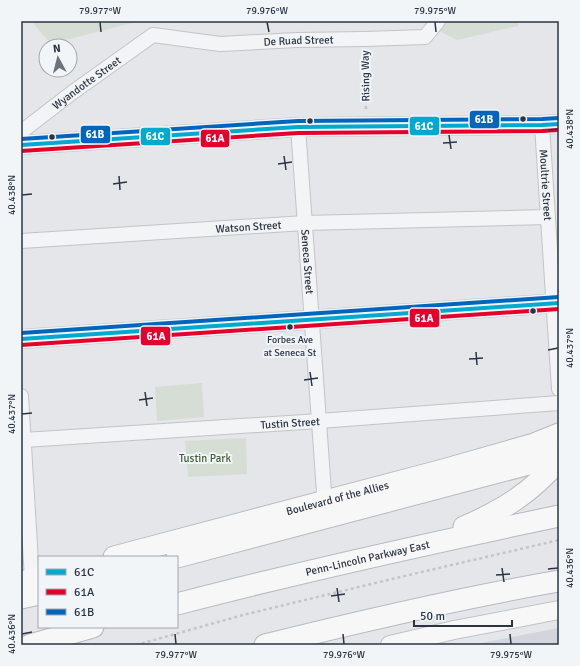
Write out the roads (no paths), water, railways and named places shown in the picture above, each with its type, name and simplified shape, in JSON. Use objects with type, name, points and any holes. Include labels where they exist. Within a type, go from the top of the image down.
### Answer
[{"type":"highway","points":[[420,546],[505,508],[528,492],[539,482],[548,455],[559,436]]},
{"type":"highway","name":"Boulevard of the Allies","points":[[118,556],[443,470],[548,455]]},
{"type":"highway","name":"Boulevard of the Allies","points":[[178,557],[548,455]]},
{"type":"highway","name":"Penn-Lincoln Parkway East","points":[[178,604],[420,546],[559,516]]},
{"type":"highway","points":[[265,645],[404,612],[559,581]]},
{"type":"highway","points":[[21,598],[33,583]]},
{"type":"highway","points":[[30,645],[90,628]]},
{"type":"main road","points":[[21,145],[298,128],[551,125]]},
{"type":"main road","points":[[21,339],[556,303]]},
{"type":"main road","points":[[390,645],[454,630],[559,610]]},
{"type":"street","name":"De Ruad Street","points":[[153,35],[220,44],[297,40],[364,40],[425,37],[438,21]]},
{"type":"street","name":"Wyandotte Street","points":[[21,132],[73,92],[153,35]]},
{"type":"street","name":"Moultrie Street","points":[[551,125],[552,213],[559,389]]},
{"type":"street","name":"Seneca Street","points":[[298,128],[324,492]]},
{"type":"street","name":"Watson Street","points":[[21,241],[305,223],[552,213]]},
{"type":"street","points":[[21,396],[23,460],[33,583]]},
{"type":"street","name":"Tustin Street","points":[[23,439],[319,421],[559,403]]},
{"type":"place","name":"Forbes Ave at Seneca St","points":[[290,327]]},
{"type":"park label","name":"Tustin Park","points":[[205,458]]}]
